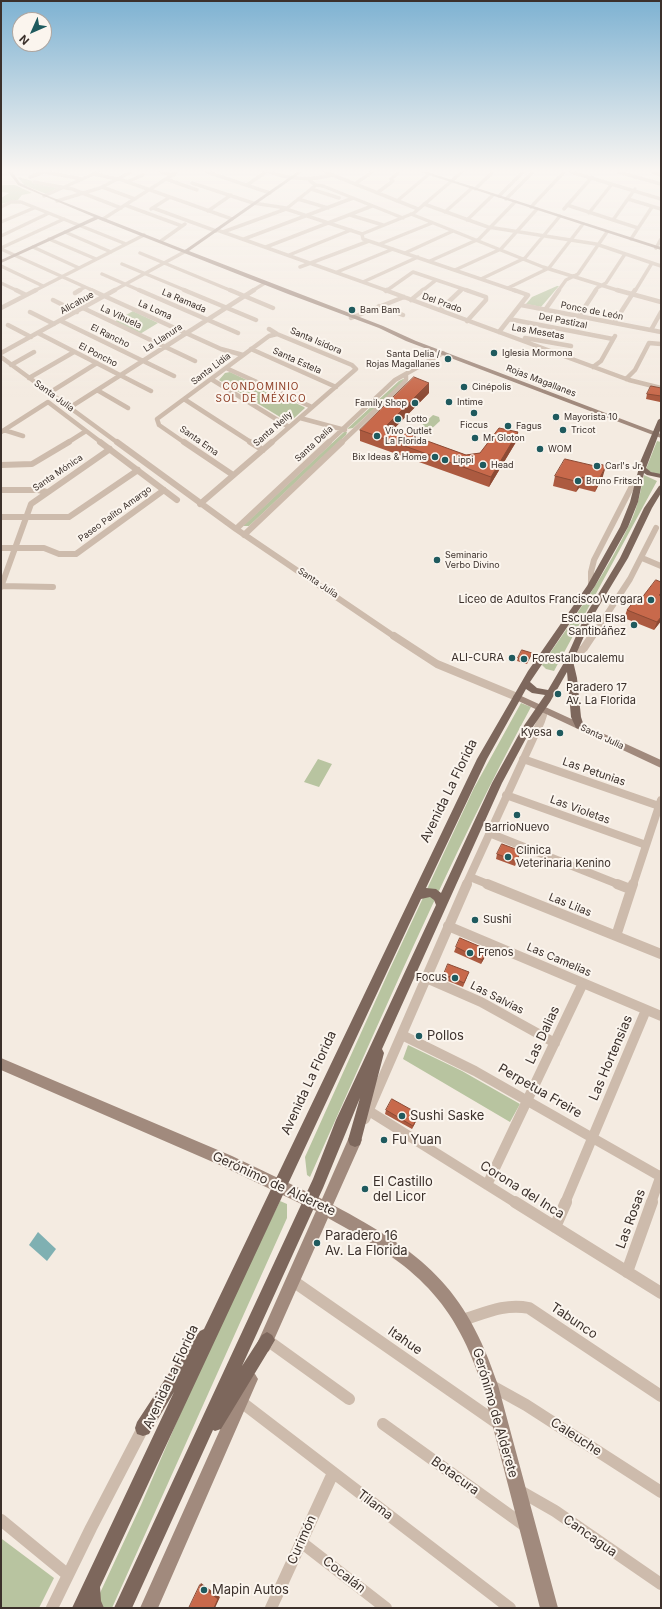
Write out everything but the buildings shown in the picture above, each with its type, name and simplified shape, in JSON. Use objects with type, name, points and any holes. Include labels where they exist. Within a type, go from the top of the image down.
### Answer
[{"type":"main road","name":"Avenida La Florida","points":[[81,1608],[482,759],[525,683],[590,586],[628,519],[634,502],[641,472],[658,435],[661,420]]},
{"type":"main road","points":[[641,472],[661,476]]},
{"type":"main road","points":[[123,1608],[311,1200],[383,1032],[497,783],[526,729],[541,708],[569,661],[589,616],[624,558],[648,508],[661,487]]},
{"type":"main road","points":[[569,661],[573,678],[576,717],[580,726]]},
{"type":"main road","points":[[525,683],[535,691],[550,693]]},
{"type":"main road","points":[[418,895],[426,892],[433,893],[439,898],[441,904]]},
{"type":"main road","points":[[355,1140],[368,1095],[383,1032]]},
{"type":"main road","points":[[143,1428],[176,1375],[218,1319]]},
{"type":"main road","points":[[194,1455],[267,1340]]},
{"type":"main road","points":[[93,1583],[92,1596],[95,1608]]},
{"type":"street","points":[[1,262],[33,247]]},
{"type":"street","points":[[33,247],[79,268]]},
{"type":"street","points":[[68,247],[96,259]]},
{"type":"street","points":[[100,247],[111,252]]},
{"type":"street","points":[[1,308],[120,247]]},
{"type":"street","name":"Rojas Magallanes","points":[[176,247],[353,317],[397,337],[414,342],[658,435]]},
{"type":"street","name":"Alicahue","points":[[1,354],[192,247]]},
{"type":"street","name":"Del Prado","points":[[266,247],[626,379],[661,388]]},
{"type":"street","points":[[288,255],[308,247]]},
{"type":"street","points":[[300,267],[313,264],[354,247]]},
{"type":"street","points":[[388,247],[528,295],[500,333]]},
{"type":"street","points":[[404,252],[415,247]]},
{"type":"street","points":[[430,261],[460,247]]},
{"type":"street","points":[[492,247],[548,269],[661,302]]},
{"type":"street","points":[[455,270],[503,247]]},
{"type":"street","points":[[481,279],[525,258],[534,247]]},
{"type":"street","points":[[508,288],[548,269],[565,247]]},
{"type":"street","points":[[545,310],[566,280],[578,274],[597,247]]},
{"type":"street","points":[[604,247],[661,266]]},
{"type":"street","name":"La Loma","points":[[1,248],[221,349],[243,355]]},
{"type":"street","points":[[337,272],[393,249]]},
{"type":"street","points":[[140,253],[273,308]]},
{"type":"street","points":[[579,316],[596,290],[606,283],[625,254]]},
{"type":"street","points":[[363,282],[418,257]]},
{"type":"street","points":[[614,323],[652,263]]},
{"type":"street","points":[[122,264],[256,320]]},
{"type":"street","points":[[1,266],[43,286]]},
{"type":"street","points":[[386,291],[413,272],[486,298],[467,321]]},
{"type":"street","name":"La Ramada","points":[[102,274],[238,333]]},
{"type":"street","points":[[411,300],[436,280]]},
{"type":"street","points":[[1,283],[26,295]]},
{"type":"street","name":"La Llanura","points":[[70,408],[264,283]]},
{"type":"street","points":[[75,293],[85,287]]},
{"type":"street","points":[[440,310],[462,289]]},
{"type":"street","points":[[353,317],[404,297]]},
{"type":"street","points":[[1,300],[9,304]]},
{"type":"street","points":[[53,300],[77,312]]},
{"type":"street","name":"Ponce de León","points":[[521,305],[661,332]]},
{"type":"street","points":[[379,306],[403,315]]},
{"type":"street","name":"La Vihuela","points":[[83,308],[195,361]]},
{"type":"street","points":[[30,312],[54,324]]},
{"type":"street","points":[[651,330],[661,312]]},
{"type":"street","name":"Del Pastizal","points":[[509,319],[575,339],[614,337],[600,361],[593,367]]},
{"type":"street","name":"El Rancho","points":[[61,320],[174,376]]},
{"type":"street","points":[[8,325],[30,337]]},
{"type":"street","name":"Santa Isidora","points":[[269,329],[277,334],[356,368]]},
{"type":"street","name":"El Poncho","points":[[38,333],[151,391]]},
{"type":"street","name":"Las Mesetas","points":[[500,333],[575,339]]},
{"type":"street","name":"Santa Lidia","points":[[157,420],[158,417],[269,336],[277,334]]},
{"type":"street","points":[[563,356],[575,339]]},
{"type":"street","points":[[626,379],[635,370],[649,342],[661,344]]},
{"type":"street","name":"Santa Estela","points":[[251,349],[336,387]]},
{"type":"street","points":[[11,365],[34,352]]},
{"type":"street","points":[[30,378],[74,352]]},
{"type":"street","name":"Santa Delia","points":[[236,529],[396,380],[443,353]]},
{"type":"street","name":"Santa Julia","points":[[1,357],[200,504],[429,660],[517,697],[661,764]]},
{"type":"street","points":[[49,393],[97,363]]},
{"type":"street","points":[[226,368],[312,407]]},
{"type":"street","name":"Santa Nelly","points":[[200,504],[356,368]]},
{"type":"street","name":"Santa Delia","points":[[244,535],[403,384],[406,380],[406,375]]},
{"type":"street","points":[[211,379],[289,427]]},
{"type":"street","points":[[97,390],[128,408]]},
{"type":"street","points":[[184,398],[263,450]]},
{"type":"street","name":"Santa Julia","points":[[3,431],[48,402],[178,500]]},
{"type":"street","points":[[305,413],[347,425]]},
{"type":"street","points":[[300,418],[352,432]]},
{"type":"street","name":"Santa Ema","points":[[157,420],[159,425],[233,475]]},
{"type":"street","points":[[3,431],[23,436]]},
{"type":"street","points":[[1,465],[32,464],[86,431]]},
{"type":"street","name":"Santa Mónica","points":[[2,583],[33,502],[110,450]]},
{"type":"street","points":[[1,517],[69,517],[138,470]]},
{"type":"street","points":[[1,490],[38,490],[47,492]]},
{"type":"street","name":"Paseo Palito Amargo","points":[[1,548],[44,548],[61,554],[78,553],[164,490]]},
{"type":"street","points":[[569,661],[584,648],[642,558],[656,528]]},
{"type":"street","points":[[642,558],[661,566]]},
{"type":"street","points":[[2,583],[53,587]]},
{"type":"street","points":[[149,1608],[369,1111],[489,833],[541,721],[543,715],[541,708]]},
{"type":"street","name":"Las Petunias","points":[[523,758],[660,803]]},
{"type":"street","name":"Las Violetas","points":[[506,795],[646,845]]},
{"type":"street","points":[[616,936],[630,889],[660,803]]},
{"type":"street","points":[[489,833],[630,889]]},
{"type":"street","name":"Las Lilas","points":[[470,877],[661,954]]},
{"type":"street","name":"Las Camelias","points":[[448,926],[661,1016]]},
{"type":"street","name":"Las Salvias","points":[[426,978],[481,1002],[555,1043]]},
{"type":"street","name":"Las Dalias","points":[[487,1185],[583,983]]},
{"type":"street","name":"Las Hortensias","points":[[555,1227],[646,1010]]},
{"type":"street","name":"Perpetua Freire","points":[[402,1035],[459,1062],[661,1176]]},
{"type":"street","name":"Gerónimo de Alderete","points":[[1,1064],[280,1184],[326,1207],[413,1262],[440,1288],[463,1320],[478,1351],[490,1385],[517,1490],[550,1607]]},
{"type":"street","name":"Corona del Inca","points":[[369,1111],[661,1293]]},
{"type":"street","name":"Las Rosas","points":[[626,1272],[661,1176]]},
{"type":"street","name":"Itahue","points":[[293,1282],[500,1425]]},
{"type":"street","name":"Tabunco","points":[[463,1320],[504,1306],[512,1305],[529,1308],[661,1396]]},
{"type":"street","points":[[267,1340],[349,1399]]},
{"type":"street","name":"Caleuche","points":[[490,1385],[526,1405],[661,1492]]},
{"type":"street","name":"Tilama","points":[[240,1401],[510,1608]]},
{"type":"street","name":"Botacura","points":[[384,1424],[527,1527]]},
{"type":"street","name":"Avenida La Florida","points":[[52,1608],[103,1503],[143,1428]]},
{"type":"street","name":"Curimón","points":[[271,1608],[333,1473]]},
{"type":"street","name":"Cancagua","points":[[517,1490],[555,1511],[661,1584]]},
{"type":"street","points":[[1,1520],[68,1575]]},
{"type":"street","name":"Cocalán","points":[[301,1542],[386,1608]]},
{"type":"green space","points":[[559,286],[541,307],[526,304],[532,297]]},
{"type":"green space","points":[[133,311],[158,323],[140,334],[114,322]]},
{"type":"green space","name":"CONDOMINIO SOL DE MÉXICO","points":[[230,372],[305,408],[292,420],[285,420],[219,380],[225,373]]},
{"type":"green space","points":[[403,379],[403,382],[353,428],[347,429],[399,381]]},
{"type":"green space","points":[[433,415],[439,417],[440,421],[427,431],[417,430]]},
{"type":"green space","points":[[344,432],[347,432],[346,435],[249,526],[244,526],[244,525]]},
{"type":"green space","points":[[657,441],[661,442],[661,474],[653,473],[646,469]]},
{"type":"green space","points":[[644,475],[657,481],[554,671],[546,669],[542,665],[590,594],[623,538],[636,508]]},
{"type":"green space","points":[[521,703],[531,707],[472,822],[444,881],[310,1177],[307,1175],[305,1157],[474,788]]},
{"type":"green space","points":[[318,759],[332,764],[319,787],[304,782]]},
{"type":"green space","points":[[408,1045],[462,1071],[520,1104],[510,1122],[403,1059]]},
{"type":"green space","points":[[280,1201],[287,1204],[287,1218],[112,1608],[93,1608],[141,1505],[209,1347]]},
{"type":"green space","points":[[2,1539],[54,1578],[39,1608],[1,1608]]},
{"type":"water","points":[[38,1232],[56,1249],[47,1261],[29,1245]]},
{"type":"place","name":"Bam Bam","points":[[352,310]]},
{"type":"place","name":"Iglesia Mormona","points":[[494,353]]},
{"type":"place","name":"Santa Delia / Rojas Magallanes","points":[[448,359]]},
{"type":"place","name":"Cinépolis","points":[[464,387]]},
{"type":"place","name":"Intime","points":[[449,402]]},
{"type":"place","name":"Family Shop","points":[[415,403]]},
{"type":"place","name":"Ficcus","points":[[474,413]]},
{"type":"place","name":"Mayorista 10","points":[[556,417]]},
{"type":"place","name":"Lotto","points":[[398,419]]},
{"type":"place","name":"Fagus","points":[[508,426]]},
{"type":"place","name":"Tricot","points":[[563,430]]},
{"type":"place","name":"Vivo Outlet La Florida","points":[[377,436]]},
{"type":"place","name":"Mr Gloton","points":[[475,438]]},
{"type":"place","name":"WOM","points":[[540,449]]},
{"type":"place","name":"Bix Ideas & Home","points":[[435,457]]},
{"type":"place","name":"Lippi","points":[[445,460]]},
{"type":"place","name":"Head","points":[[483,465]]},
{"type":"place","name":"Carl's Jr.","points":[[597,466]]},
{"type":"place","name":"Bruno Fritsch","points":[[578,481]]},
{"type":"place","name":"Seminario Verbo Divino","points":[[437,560]]},
{"type":"place","name":"Liceo de Adultos Francisco Vergara","points":[[651,600]]},
{"type":"place","name":"Escuela Elsa Santibáñez","points":[[634,625]]},
{"type":"place","name":"ALI-CURA","points":[[512,658]]},
{"type":"place","name":"Forestalbucalemu","points":[[524,659]]},
{"type":"place","name":"Paradero 17 Av. La Florida","points":[[558,694]]},
{"type":"place","name":"Kyesa","points":[[560,733]]},
{"type":"place","name":"BarrioNuevo","points":[[517,815]]},
{"type":"place","name":"Clinica Veterinaria Kenino","points":[[508,857]]},
{"type":"place","name":"Sushi","points":[[475,920]]},
{"type":"place","name":"Frenos","points":[[470,953]]},
{"type":"place","name":"Focus","points":[[455,978]]},
{"type":"place","name":"Pollos","points":[[419,1036]]},
{"type":"place","name":"Sushi Saske","points":[[402,1116]]},
{"type":"place","name":"Fu Yuan","points":[[384,1140]]},
{"type":"place","name":"El Castillo del Licor","points":[[365,1189]]},
{"type":"place","name":"Paradero 16 Av. La Florida","points":[[317,1243]]},
{"type":"place","name":"Mapin Autos","points":[[204,1590]]},
{"type":"district","name":"CONDOMINIO SOL DE MÉXICO","points":[[261,392]]}]
